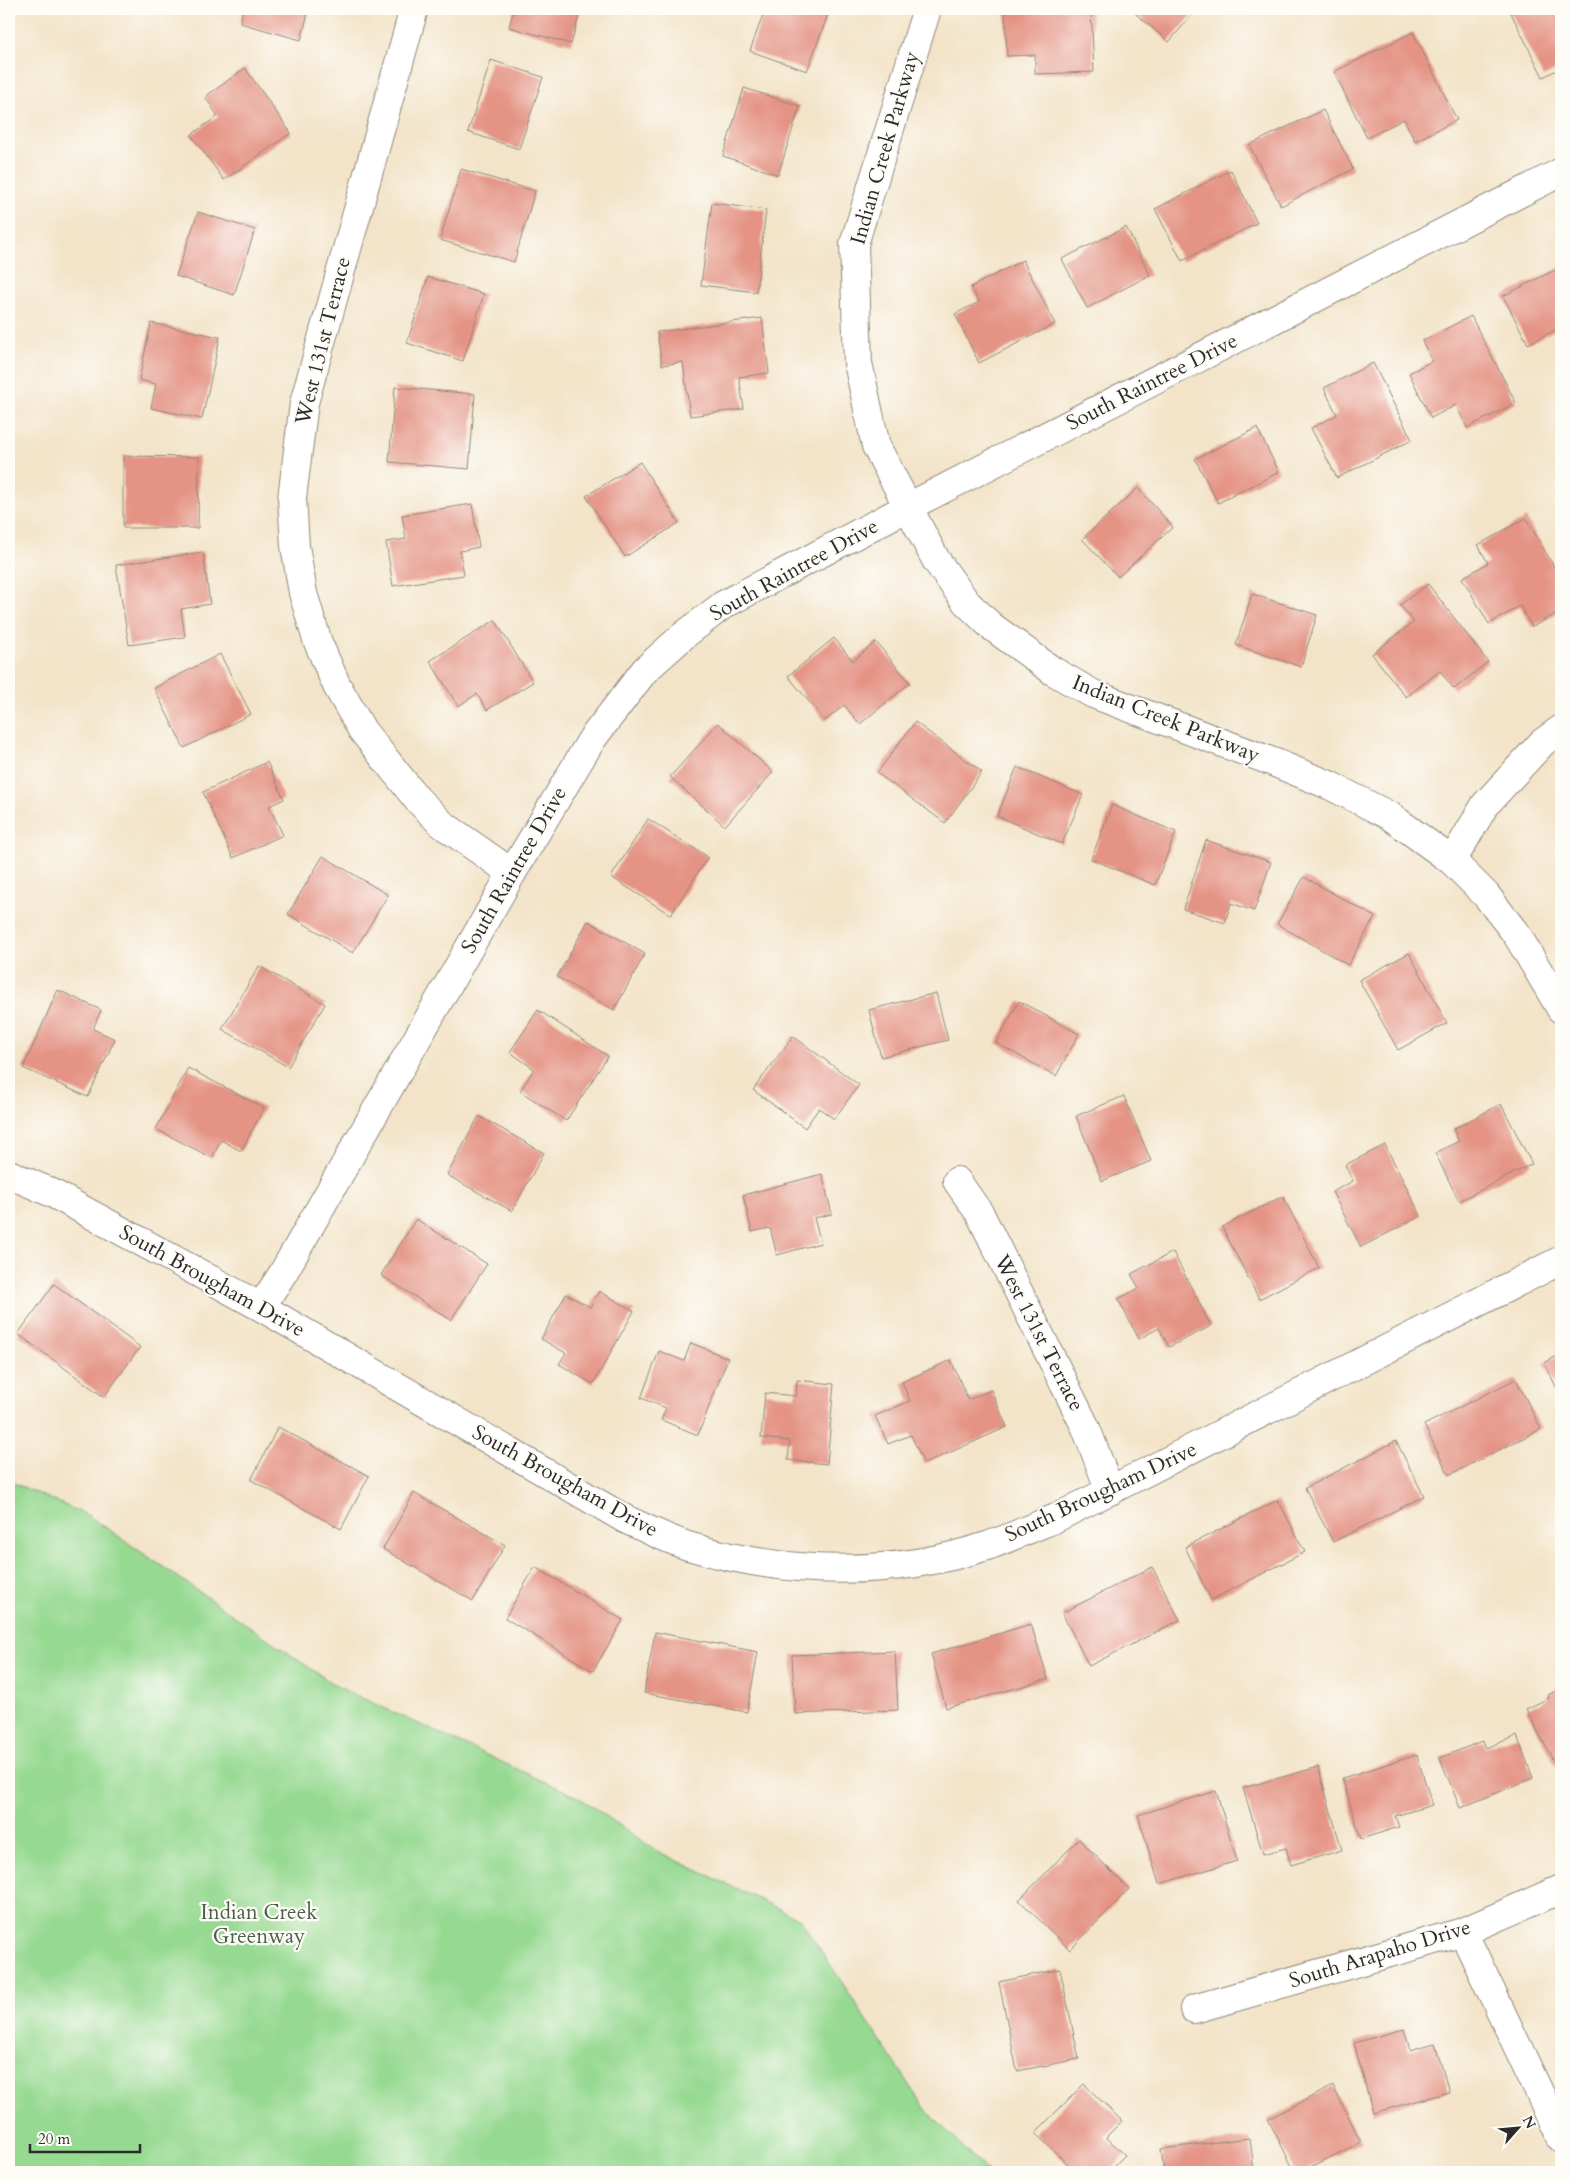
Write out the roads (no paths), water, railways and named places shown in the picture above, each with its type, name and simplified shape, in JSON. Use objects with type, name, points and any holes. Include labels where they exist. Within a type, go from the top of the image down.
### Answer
[{"type":"street","name":"West 131st Terrace","points":[[414,9],[304,402],[292,498],[295,546],[303,593],[317,640],[337,686],[362,730],[417,799],[442,824],[512,873]]},
{"type":"street","name":"Indian Creek Parkway","points":[[927,9],[854,244],[858,363],[876,446],[936,560],[966,602],[991,626],[1053,671],[1093,694],[1329,785],[1390,816],[1452,861],[1486,895],[1517,936],[1561,1008]]},
{"type":"street","name":"South Raintree Drive","points":[[261,1307],[283,1274],[512,873],[592,739],[645,670],[683,636],[723,605],[1561,172]]},
{"type":"street","points":[[1452,861],[1485,805],[1542,743],[1561,729]]},
{"type":"street","name":"South Brougham Drive","points":[[9,1174],[52,1193],[261,1307],[625,1519],[686,1545],[736,1559],[787,1567],[839,1570],[878,1568],[934,1559],[989,1545],[1056,1518],[1561,1260]]},
{"type":"street","name":"West 131st Terrace","points":[[957,1181],[980,1214],[1082,1419],[1110,1491]]},
{"type":"street","name":"South Arapaho Drive","points":[[1194,2009],[1463,1932],[1561,1889]]},
{"type":"street","points":[[1463,1932],[1561,2138]]},
{"type":"park label","name":"Indian Creek Greenway","points":[[259,1924]]}]
